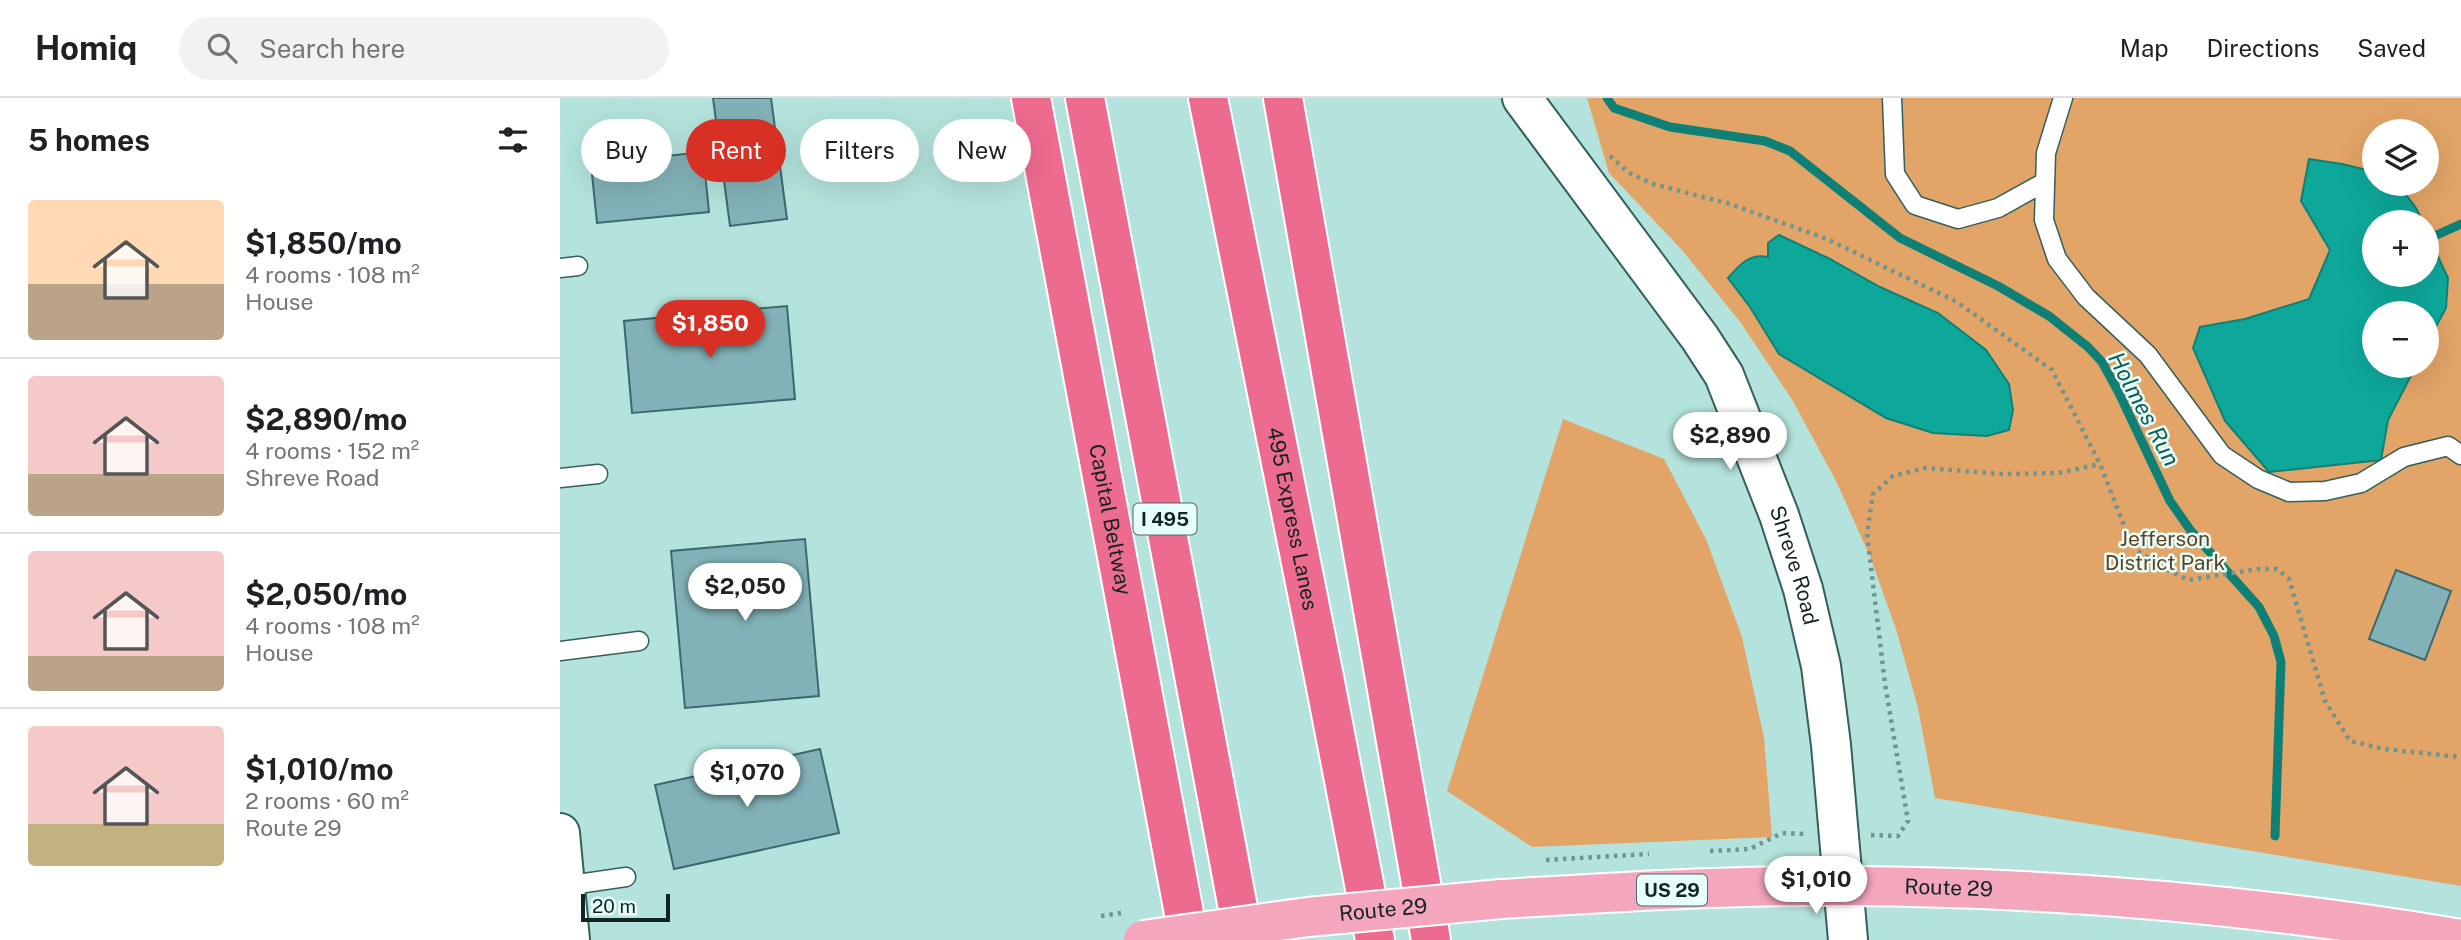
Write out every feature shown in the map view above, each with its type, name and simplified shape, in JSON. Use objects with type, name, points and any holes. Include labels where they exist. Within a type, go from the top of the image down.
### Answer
[{"type":"highway","name":"Capital Beltway","points":[[1031,98],[1189,940]]},
{"type":"highway","name":"I 495","points":[[1085,98],[1244,940]]},
{"type":"highway","name":"495 Express Lanes","points":[[1208,98],[1374,940]]},
{"type":"highway","points":[[1283,98],[1431,940]]},
{"type":"main road","name":"Shreve Road","points":[[1522,98],[1700,338],[1724,375],[1779,515],[1803,589],[1821,666],[1831,745],[1848,940]]},
{"type":"main road","points":[[560,833],[563,895],[570,940]]},
{"type":"main road","name":"Route 29","points":[[1143,940],[1311,932],[1502,898],[1641,891],[1843,886],[1964,888],[2103,897],[2346,921],[2461,939]]},
{"type":"lane","points":[[1892,98],[1895,174],[1915,205],[1958,219],[1998,208],[2045,182]]},
{"type":"lane","points":[[2063,98],[2046,153],[2044,220],[2057,260],[2086,297],[2148,355],[2222,455],[2258,479],[2289,492],[2325,491],[2361,483],[2404,457],[2448,446],[2461,455]]},
{"type":"lane","points":[[560,478],[598,474]]},
{"type":"lane","points":[[560,651],[639,641]]},
{"type":"lane","points":[[563,895],[626,877]]},
{"type":"path","points":[[1604,151],[1629,173],[1653,184],[1730,204],[1827,239],[1957,302],[2052,370],[2100,464],[2136,550],[2188,580],[2258,569],[2277,569],[2289,579],[2325,701],[2350,741],[2384,749],[2461,757]]},
{"type":"path","points":[[1697,852],[1750,849],[1782,833],[1898,836],[1908,821],[1885,684],[1867,534],[1873,494],[1893,476],[1925,468],[1992,474],[2059,473],[2100,464]]},
{"type":"path","points":[[1538,861],[1578,856],[1657,853]]},
{"type":"green space","name":"Jefferson District Park","points":[[1587,98],[2461,98],[2461,886],[1935,798],[1918,708],[1897,632],[1871,559],[1837,483],[1793,401],[1741,323],[1682,250],[1609,173]]},
{"type":"green space","points":[[1563,419],[1664,459],[1706,539],[1742,637],[1764,738],[1772,837],[1532,847],[1447,791]]},
{"type":"shaded area","points":[[2309,159],[2362,169],[2362,196],[2407,196],[2417,210],[2362,210],[2362,287],[2439,287],[2439,259],[2448,278],[2446,308],[2439,321],[2439,301],[2362,301],[2362,378],[2410,378],[2388,420],[2381,460],[2269,472],[2225,421],[2193,348],[2200,327],[2245,319],[2309,299],[2330,250],[2301,201]]},
{"type":"shaded area","points":[[1779,235],[1880,287],[1938,313],[1986,350],[2009,384],[2013,410],[2009,430],[1987,436],[1933,433],[1886,418],[1779,354],[1750,307],[1728,278],[1751,258],[1768,257],[1768,243]]},
{"type":"building","points":[[713,98],[771,98],[774,119],[716,119]]},
{"type":"building","points":[[686,154],[686,182],[706,182],[709,212],[597,223],[593,182],[672,182],[672,155]]},
{"type":"building","points":[[724,182],[782,182],[787,219],[730,226]]},
{"type":"building","points":[[787,306],[795,399],[632,413],[624,321]]},
{"type":"building","points":[[805,539],[819,696],[685,708],[671,551]]},
{"type":"building","points":[[2396,570],[2451,591],[2425,660],[2369,639]]},
{"type":"building","points":[[820,749],[839,833],[674,869],[655,785]]},
{"type":"waterway","name":"Holmes Run","points":[[1607,98],[1614,108],[1670,127],[1765,141],[1790,151],[1900,238],[1998,286],[2049,316],[2088,347],[2102,362],[2170,501],[2191,531],[2259,607],[2274,636],[2281,662],[2275,836]]},
{"type":"waterway","points":[[2439,234],[2461,224]]}]
